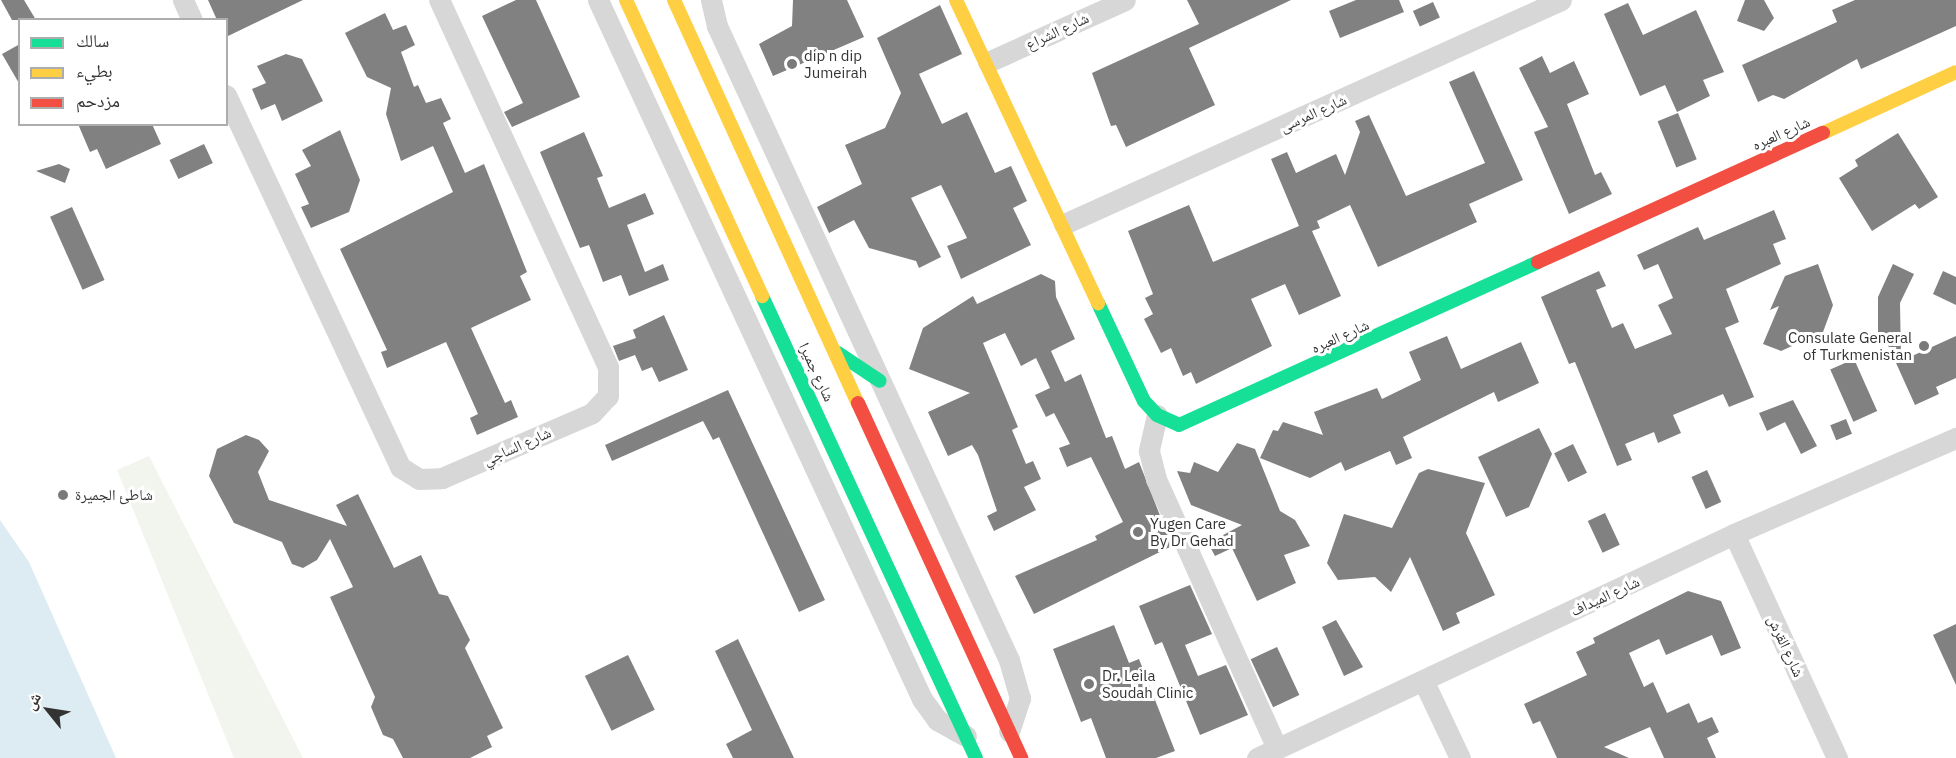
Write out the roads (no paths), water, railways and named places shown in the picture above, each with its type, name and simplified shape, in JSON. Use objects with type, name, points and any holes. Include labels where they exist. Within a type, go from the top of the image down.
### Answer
[{"type":"main road","name":"شارع جميرا","points":[[626,0],[976,758]]},
{"type":"main road","name":"شارع جميرا","points":[[674,0],[838,353],[1021,758]]},
{"type":"main road","points":[[682,18],[685,0]]},
{"type":"main road","points":[[956,0],[1064,224],[1144,401],[1156,415]]},
{"type":"main road","name":"شارع العبره","points":[[1156,415],[1179,425],[1208,413],[1956,72]]},
{"type":"main road","points":[[709,117],[734,132]]},
{"type":"main road","points":[[838,353],[880,381]]},
{"type":"street","points":[[183,0],[191,18]]},
{"type":"street","name":"شارع الساجي","points":[[228,99],[400,467],[419,479],[442,478],[592,413],[608,396],[608,367],[439,0]]},
{"type":"street","points":[[598,0],[922,699],[937,720],[966,736]]},
{"type":"street","points":[[711,0],[717,26],[1015,675],[1020,698],[1009,730]]},
{"type":"street","name":"شارع الشراع","points":[[988,63],[1125,0]]},
{"type":"street","name":"شارع المرسى","points":[[1064,224],[1561,0]]},
{"type":"street","points":[[1156,415],[1149,451],[1156,479],[1277,748]]},
{"type":"street","name":"شارع الميداف","points":[[1257,758],[1424,682],[1734,534],[1956,438]]},
{"type":"street","name":"شارع القرش","points":[[1734,534],[1837,758]]},
{"type":"street","points":[[1424,682],[1460,758]]},
{"type":"place","name":"dip n dip Jumeirah","points":[[792,64]]},
{"type":"place","name":"Consulate General of Turkmenistan","points":[[1924,346]]},
{"type":"place","name":"شاطئ الجميرة","points":[[63,495]]},
{"type":"place","name":"Yugen Care By Dr Gehad","points":[[1138,532]]},
{"type":"place","name":"Dr. Leila Soudah Clinic","points":[[1089,684]]}]
